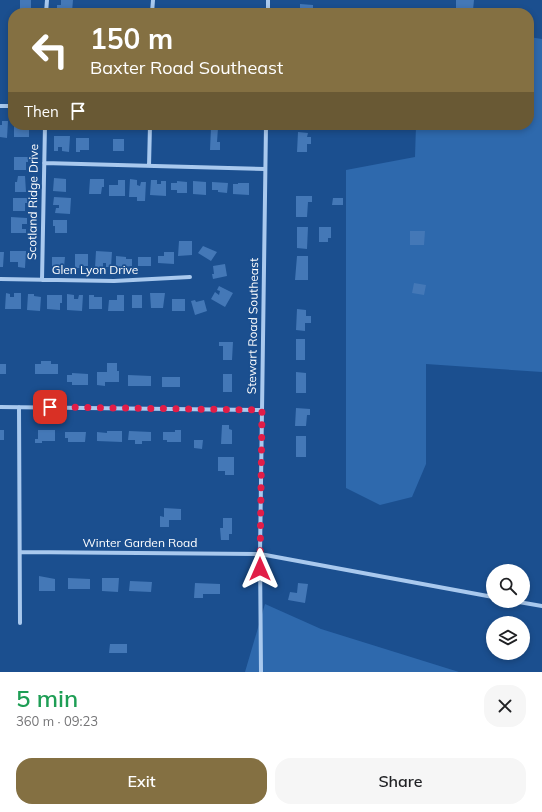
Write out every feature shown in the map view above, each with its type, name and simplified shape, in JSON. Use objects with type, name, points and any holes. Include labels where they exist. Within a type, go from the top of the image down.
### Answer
[{"type":"street","name":"Scotland Ridge Drive","points":[[42,280],[45,130]]},
{"type":"street","points":[[149,166],[150,130]]},
{"type":"street","name":"Stewart Road Southeast","points":[[261,672],[260,554],[266,130]]},
{"type":"street","points":[[44,163],[265,169]]},
{"type":"street","name":"Glen Lyon Drive","points":[[0,279],[135,280],[190,277]]},
{"type":"street","points":[[0,407],[262,410]]},
{"type":"street","points":[[19,407],[20,624]]},
{"type":"street","name":"Winter Garden Road","points":[[20,552],[260,554]]},
{"type":"street","points":[[260,554],[486,596]]},
{"type":"street","points":[[530,604],[542,606]]},
{"type":"shaded area","points":[[534,38],[542,39],[542,372],[426,364],[426,464],[412,497],[380,505],[346,488],[346,170],[415,157],[416,130],[534,130]]},
{"type":"shaded area","points":[[265,604],[321,629],[459,672],[245,672]]},
{"type":"building","points":[[20,0],[31,0],[31,8],[20,8]]},
{"type":"building","points":[[61,0],[73,0],[72,8],[57,8],[57,5],[61,5]]},
{"type":"building","points":[[456,0],[474,0],[473,8],[456,8]]},
{"type":"building","points":[[300,4],[313,5],[313,8],[300,8]]},
{"type":"building","points":[[2,121],[8,121],[7,138],[0,137],[0,125],[2,125]]},
{"type":"building","points":[[14,130],[29,130],[29,137],[14,137]]},
{"type":"building","points":[[211,130],[218,130],[217,142],[220,142],[220,150],[210,150]]},
{"type":"building","points":[[298,132],[308,133],[307,137],[311,137],[311,144],[307,144],[307,152],[297,152]]},
{"type":"building","points":[[54,136],[70,136],[69,152],[62,151],[62,147],[58,147],[58,151],[54,151]]},
{"type":"building","points":[[76,138],[89,138],[89,150],[80,150],[80,152],[76,152]]},
{"type":"building","points":[[113,139],[124,139],[124,151],[113,151]]},
{"type":"building","points":[[14,157],[28,157],[28,162],[26,162],[26,170],[14,170]]},
{"type":"building","points":[[18,176],[25,176],[26,192],[15,192],[15,182],[17,182]]},
{"type":"building","points":[[54,178],[66,179],[66,192],[53,191]]},
{"type":"building","points":[[90,179],[104,179],[104,187],[102,187],[101,194],[89,194]]},
{"type":"building","points":[[130,179],[137,180],[137,185],[140,186],[141,182],[146,182],[145,201],[137,201],[137,197],[129,197]]},
{"type":"building","points":[[118,180],[125,180],[125,196],[109,196],[109,185],[118,185]]},
{"type":"building","points":[[151,180],[157,180],[157,184],[161,184],[161,181],[166,181],[166,196],[150,195]]},
{"type":"building","points":[[177,181],[187,182],[187,193],[177,193],[177,190],[171,190],[171,183],[177,183]]},
{"type":"building","points":[[193,181],[206,182],[206,195],[193,194]]},
{"type":"building","points":[[212,182],[228,183],[227,193],[212,190]]},
{"type":"building","points":[[249,183],[249,195],[233,194],[233,184]]},
{"type":"building","points":[[296,196],[312,196],[312,202],[308,202],[307,217],[296,217]]},
{"type":"building","points":[[54,197],[71,198],[70,214],[55,213],[56,208],[59,208],[59,205],[53,205]]},
{"type":"building","points":[[13,198],[27,198],[27,203],[25,203],[25,211],[13,211]]},
{"type":"building","points":[[333,198],[343,198],[343,205],[332,205]]},
{"type":"building","points":[[11,217],[27,218],[27,224],[22,224],[22,229],[26,229],[26,233],[11,233]]},
{"type":"building","points":[[53,220],[67,220],[67,233],[55,233]]},
{"type":"building","points":[[297,227],[308,227],[307,249],[297,248]]},
{"type":"building","points":[[319,227],[331,227],[331,238],[328,238],[328,242],[319,242]]},
{"type":"building","points":[[410,231],[425,231],[424,245],[410,245]]},
{"type":"building","points":[[179,241],[192,241],[192,255],[178,256]]},
{"type":"building","points":[[203,246],[217,252],[211,261],[198,253]]},
{"type":"building","points":[[10,251],[26,251],[25,268],[18,267],[18,262],[10,262]]},
{"type":"building","points":[[96,251],[112,252],[111,267],[106,267],[106,263],[103,263],[103,269],[95,268]]},
{"type":"building","points":[[0,252],[4,252],[3,267],[0,267]]},
{"type":"building","points":[[164,252],[174,252],[174,264],[158,263],[158,256],[164,256]]},
{"type":"building","points":[[75,254],[88,254],[88,266],[80,266],[80,268],[75,268]]},
{"type":"building","points":[[116,256],[132,259],[132,266],[116,268]]},
{"type":"building","points":[[297,256],[308,256],[308,280],[295,280]]},
{"type":"building","points":[[52,257],[65,257],[64,267],[52,267]]},
{"type":"building","points":[[138,257],[151,257],[151,266],[138,266]]},
{"type":"building","points":[[225,264],[227,276],[213,279],[213,266]]},
{"type":"building","points":[[414,283],[426,285],[424,295],[412,293]]},
{"type":"building","points":[[219,286],[233,293],[225,307],[211,299],[215,292],[219,295],[220,291],[217,290]]},
{"type":"building","points":[[6,293],[10,294],[10,297],[14,297],[14,293],[21,293],[21,309],[5,309]]},
{"type":"building","points":[[150,293],[165,293],[163,308],[151,308]]},
{"type":"building","points":[[28,294],[34,294],[34,296],[41,297],[40,311],[27,310]]},
{"type":"building","points":[[67,294],[74,295],[74,299],[78,299],[79,295],[83,295],[82,311],[67,310]]},
{"type":"building","points":[[47,295],[62,295],[60,310],[47,309]]},
{"type":"building","points":[[89,295],[94,295],[94,297],[102,297],[102,309],[89,309]]},
{"type":"building","points":[[117,295],[124,295],[124,311],[108,311],[109,300],[117,300]]},
{"type":"building","points":[[132,295],[142,295],[142,308],[132,308]]},
{"type":"building","points":[[172,299],[185,299],[185,311],[172,311]]},
{"type":"building","points":[[195,300],[196,302],[204,300],[207,311],[195,315],[191,301]]},
{"type":"building","points":[[297,309],[306,310],[306,316],[311,316],[311,323],[305,323],[305,331],[296,330]]},
{"type":"building","points":[[296,339],[305,339],[305,360],[296,360]]},
{"type":"building","points":[[219,342],[233,342],[232,360],[223,360],[223,346],[219,346]]},
{"type":"building","points":[[41,361],[51,361],[51,364],[58,364],[58,374],[35,374],[35,364],[41,364]]},
{"type":"building","points":[[107,363],[117,363],[119,382],[105,382],[105,386],[97,385],[97,372],[107,372]]},
{"type":"building","points":[[0,364],[6,364],[6,374],[0,374]]},
{"type":"building","points":[[296,372],[306,373],[306,393],[296,393]]},
{"type":"building","points":[[72,373],[88,374],[88,385],[72,385],[72,382],[67,382],[67,375],[72,375]]},
{"type":"building","points":[[223,374],[232,374],[232,392],[223,392]]},
{"type":"building","points":[[128,375],[151,376],[151,386],[128,386]]},
{"type":"building","points":[[162,377],[180,377],[180,387],[162,387]]},
{"type":"building","points":[[296,408],[310,409],[310,415],[307,415],[306,426],[295,426]]},
{"type":"building","points":[[222,425],[229,425],[229,429],[232,430],[232,444],[221,444]]},
{"type":"building","points":[[0,430],[4,430],[4,440],[0,440]]},
{"type":"building","points":[[38,430],[55,430],[55,441],[42,441],[42,443],[35,443],[35,439],[38,439]]},
{"type":"building","points":[[175,430],[181,430],[181,442],[167,442],[167,440],[163,440],[163,432],[175,432]]},
{"type":"building","points":[[107,431],[122,431],[122,442],[97,441],[97,432],[107,433]]},
{"type":"building","points":[[129,431],[151,432],[151,441],[142,441],[142,444],[135,444],[135,440],[128,440]]},
{"type":"building","points":[[65,432],[86,432],[85,442],[68,442],[68,438],[65,438]]},
{"type":"building","points":[[296,436],[306,436],[306,457],[296,457]]},
{"type":"building","points":[[194,440],[203,440],[202,449],[194,448]]},
{"type":"building","points":[[218,457],[234,457],[234,475],[225,475],[225,471],[218,471]]},
{"type":"building","points":[[164,508],[181,509],[181,520],[169,520],[169,527],[160,527],[160,516],[164,517]]},
{"type":"building","points":[[223,518],[232,518],[232,534],[229,534],[229,540],[221,540],[220,528],[223,528]]},
{"type":"building","points":[[39,576],[55,579],[55,591],[39,591]]},
{"type":"building","points":[[68,578],[90,579],[90,589],[68,589]]},
{"type":"building","points":[[102,578],[119,578],[118,592],[102,591]]},
{"type":"building","points":[[130,581],[152,582],[151,592],[129,591]]},
{"type":"building","points":[[195,583],[220,584],[220,594],[203,594],[203,598],[194,598]]},
{"type":"building","points":[[298,583],[308,584],[305,603],[288,600],[290,592],[297,593]]},
{"type":"building","points":[[110,644],[127,644],[127,653],[109,653]]},
{"type":"route","points":[[50,407],[262,410],[260,569]]}]
